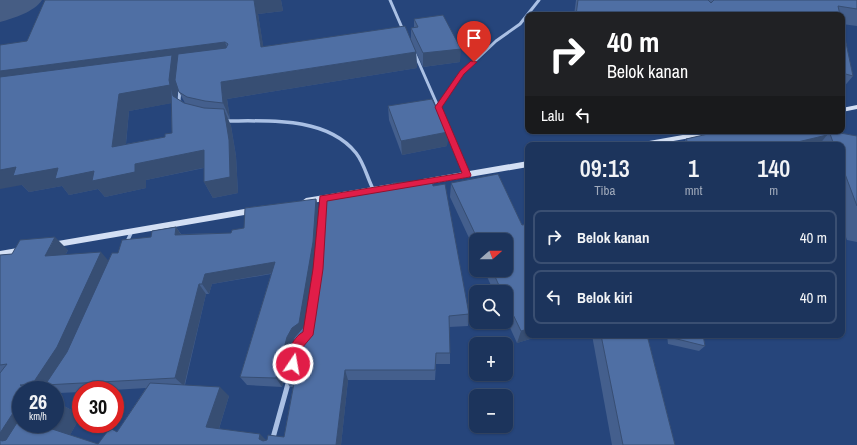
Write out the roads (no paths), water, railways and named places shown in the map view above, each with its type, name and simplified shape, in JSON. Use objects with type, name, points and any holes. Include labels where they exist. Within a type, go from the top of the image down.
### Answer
[{"type":"street","points":[[390,0],[406,36]]},
{"type":"street","points":[[530,12],[539,0]]},
{"type":"street","points":[[438,107],[462,73],[496,41],[520,24],[525,18]]},
{"type":"street","points":[[412,50],[467,175]]},
{"type":"street","points":[[181,84],[179,100],[182,106]]},
{"type":"street","points":[[845,109],[857,107]]},
{"type":"street","points":[[222,121],[277,122],[313,127],[338,137],[355,152],[373,189]]},
{"type":"street","points":[[655,142],[701,134]]},
{"type":"street","points":[[300,203],[322,202],[373,189],[525,165]]},
{"type":"street","points":[[46,246],[131,233],[261,209]]},
{"type":"street","points":[[125,247],[131,233]]},
{"type":"street","points":[[0,254],[31,249]]},
{"type":"street","points":[[271,445],[291,372]]},
{"type":"waterway","points":[[0,12],[27,0]]}]
